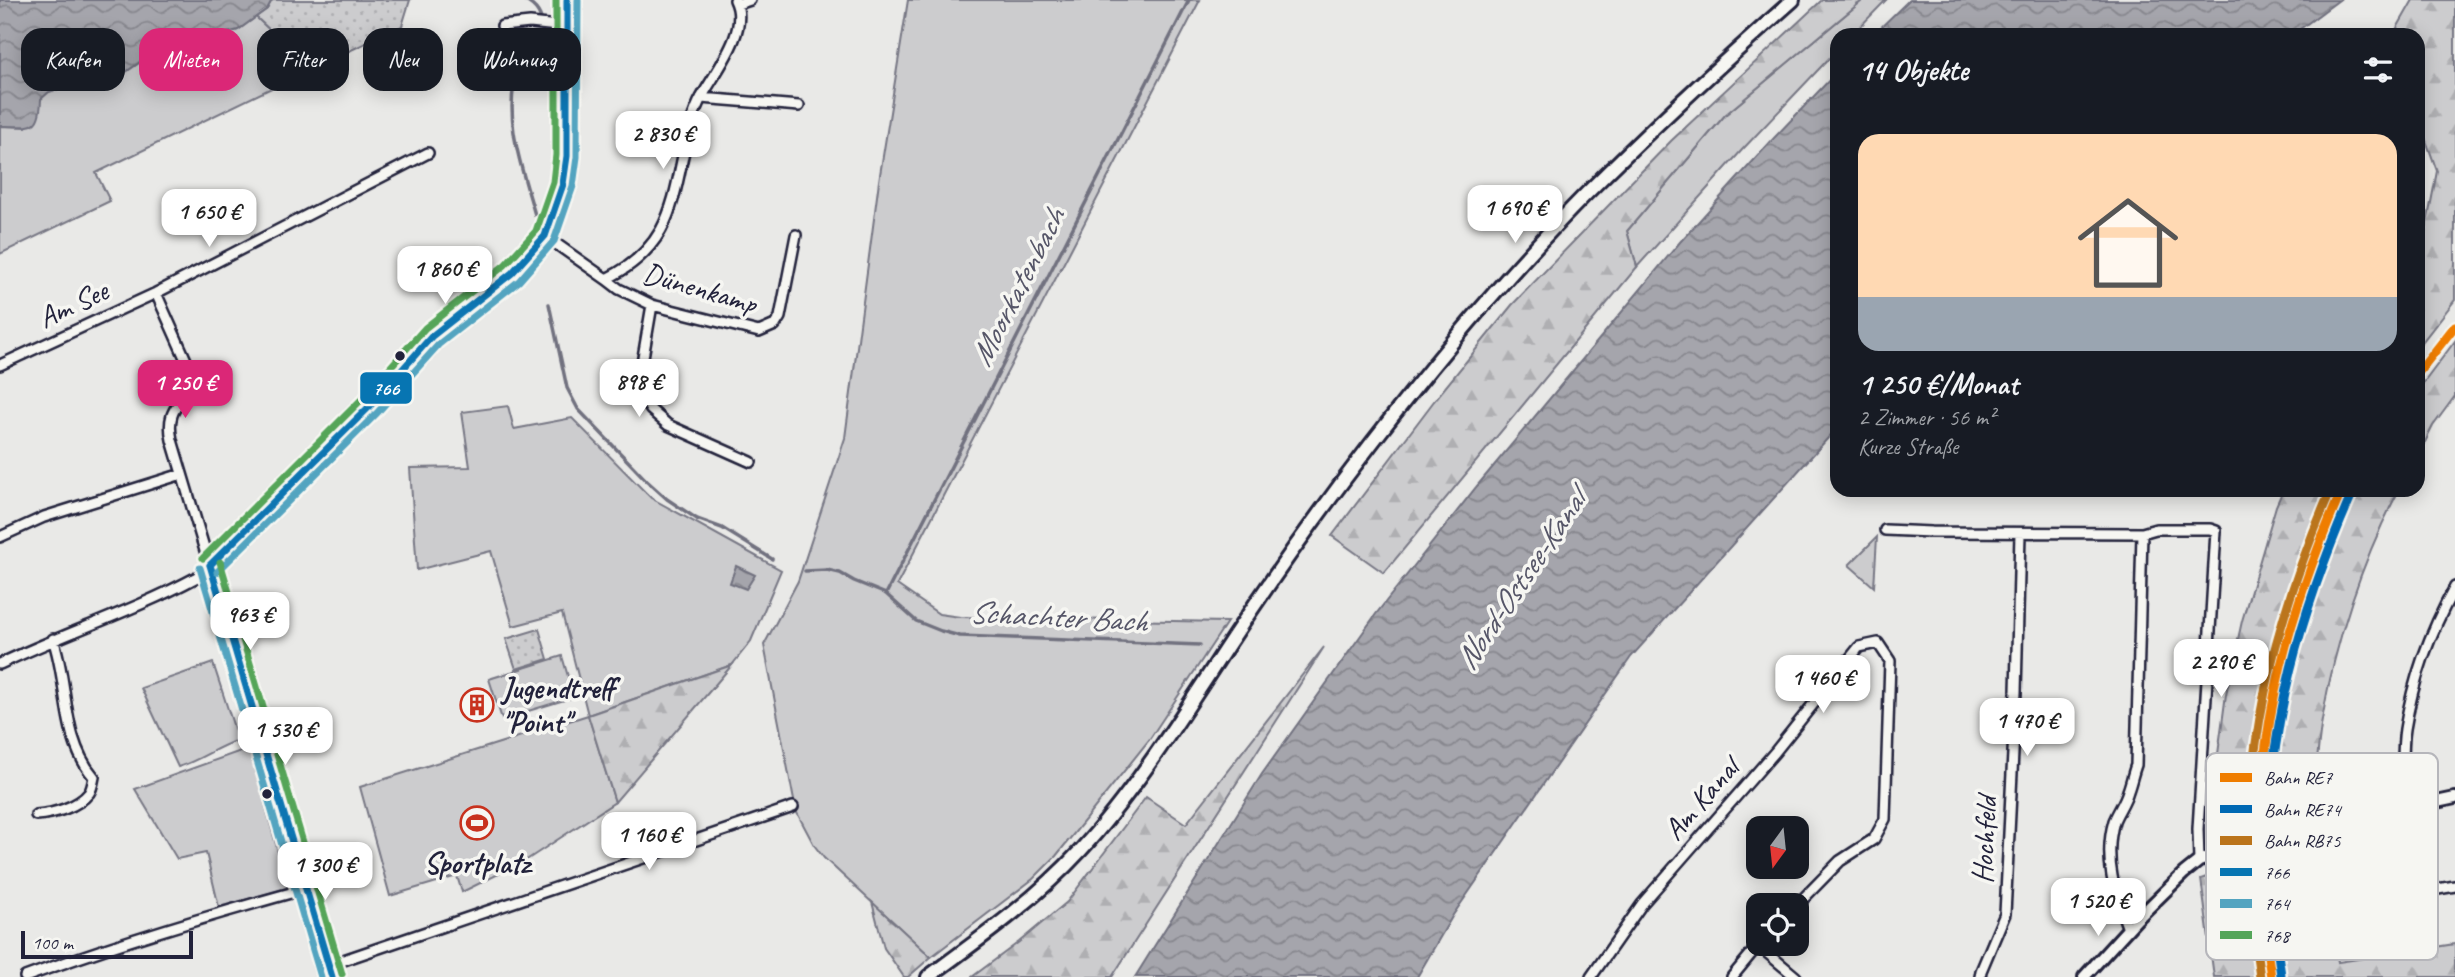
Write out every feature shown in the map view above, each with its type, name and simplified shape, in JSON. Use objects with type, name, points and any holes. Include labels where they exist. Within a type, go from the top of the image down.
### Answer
[{"type":"main road","points":[[928,977],[1046,886],[1082,849],[1171,732],[1313,522],[1418,383],[1471,320],[1596,185],[1712,72],[1793,0]]},
{"type":"street","points":[[0,664],[197,577],[370,406],[432,336],[512,273],[545,236],[563,184],[567,156],[566,0]]},
{"type":"street","points":[[606,279],[635,262],[660,232],[669,214],[685,140],[701,99],[735,37],[739,21],[736,2],[750,0]]},
{"type":"street","points":[[502,26],[535,23],[567,27]]},
{"type":"street","points":[[701,99],[799,106]]},
{"type":"street","name":"Am See","points":[[0,365],[156,293],[428,153]]},
{"type":"street","name":"Dünenkamp","points":[[545,236],[619,289],[652,305],[759,332],[775,326],[780,317],[796,235]]},
{"type":"street","points":[[156,293],[190,369],[189,389],[170,414],[169,425],[332,977]]},
{"type":"street","points":[[652,305],[641,369],[644,399],[651,410],[668,425],[751,463]]},
{"type":"street","points":[[0,537],[44,517],[182,474]]},
{"type":"street","points":[[1885,530],[2020,533],[2216,531],[2198,829],[2199,861]]},
{"type":"street","name":"Hochfeld","points":[[1980,977],[2005,914],[2016,692],[2020,533]]},
{"type":"street","points":[[2128,929],[2115,894],[2110,866],[2110,843],[2115,821],[2136,765],[2142,533]]},
{"type":"street","points":[[2405,753],[2405,730],[2420,662],[2455,587]]},
{"type":"street","points":[[36,815],[65,808],[87,795],[94,777],[81,762],[69,723],[60,657],[53,639]]},
{"type":"street","name":"Am Kanal","points":[[1591,977],[1642,904],[1775,752],[1859,647],[1878,643],[1890,661],[1885,819],[1874,839],[1840,861],[1809,893]]},
{"type":"street","points":[[329,965],[793,807]]},
{"type":"street","points":[[2084,977],[2184,873],[2206,859]]},
{"type":"street","points":[[24,977],[222,912],[305,889]]},
{"type":"street","points":[[1732,977],[1749,956]]},
{"type":"street","points":[[1772,956],[1796,977]]},
{"type":"green space","points":[[272,0],[410,0],[402,26],[363,28],[363,44],[349,51],[349,28],[268,28],[256,17],[267,9]]},
{"type":"green space","points":[[908,0],[1200,0],[897,585],[939,614],[960,617],[1227,622],[1149,740],[1056,856],[1033,879],[931,957],[824,858],[814,845],[796,811],[764,645],[798,581],[845,438],[879,181]]},
{"type":"green space","points":[[1822,0],[1863,0],[1725,115],[1627,231],[1637,267],[1384,573],[1332,536],[1434,401],[1512,305],[1671,141]]},
{"type":"green space","points":[[1863,0],[1886,0],[1859,28],[1830,28],[1830,57],[1637,267],[1627,231],[1725,115]]},
{"type":"green space","points":[[2413,0],[2455,0],[2455,300],[2425,338],[2425,234],[2437,171],[2425,138],[2425,28],[2397,28]]},
{"type":"green space","points":[[256,17],[268,28],[257,28],[257,91],[266,91],[96,173],[110,201],[0,254],[0,126],[26,127],[41,99],[51,91],[125,91],[125,73],[139,63],[139,91],[243,91],[243,28],[241,28]]},
{"type":"green space","points":[[2455,341],[2455,396],[2425,442],[2425,381]]},
{"type":"green space","points":[[508,406],[514,429],[572,418],[651,498],[781,570],[751,641],[732,665],[588,715],[562,613],[513,626],[491,551],[417,570],[410,468],[470,467],[462,412]]},
{"type":"green space","points":[[2280,497],[2326,497],[2277,630],[2257,753],[2218,753],[2226,694],[2242,621]]},
{"type":"green space","points":[[2356,497],[2396,497],[2373,544],[2342,631],[2322,720],[2318,753],[2280,753],[2300,651],[2312,610]]},
{"type":"green space","points":[[1877,537],[1874,587],[1849,565]]},
{"type":"green space","points":[[539,629],[548,659],[516,669],[506,639]]},
{"type":"green space","points":[[1324,647],[1112,977],[972,977],[1067,902],[1146,797],[1186,824]]},
{"type":"green space","points":[[562,656],[574,697],[502,719],[489,679]]},
{"type":"green space","points":[[213,663],[238,740],[178,767],[141,688]]},
{"type":"green space","points":[[732,665],[615,802],[588,715]]},
{"type":"green space","name":"Sportplatz","points":[[588,715],[615,802],[525,861],[462,892],[457,876],[390,896],[360,787]]},
{"type":"green space","points":[[249,748],[288,888],[219,907],[206,853],[177,859],[135,789]]},
{"type":"green space","points":[[2206,877],[2206,917],[2201,879]]},
{"type":"green space","points":[[872,902],[931,957],[908,977],[904,977],[884,948]]},
{"type":"green space","points":[[2455,944],[2455,977],[2285,977],[2282,960],[2438,960],[2438,947]]},
{"type":"green space","points":[[2212,960],[2260,960],[2263,977],[2214,977]]},
{"type":"water","points":[[0,0],[272,0],[267,9],[241,28],[139,28],[139,63],[125,73],[125,28],[21,28],[21,91],[52,91],[41,99],[35,123],[25,126],[0,126]]},
{"type":"water","points":[[1909,0],[2339,0],[2301,28],[1880,28]]},
{"type":"water","name":"Nord-Ostsee-Kanal","points":[[1830,79],[1830,436],[1631,657],[1453,915],[1417,977],[1135,977],[1262,774],[1376,614],[1477,486],[1680,242]]},
{"type":"water","points":[[736,566],[755,575],[746,589],[730,583]]},
{"type":"waterway","name":"Schachter Bach","points":[[524,0],[538,12],[543,30],[519,66],[512,103],[515,141],[535,215]]},
{"type":"waterway","name":"Moorkatenbach","points":[[886,594],[1189,0]]},
{"type":"waterway","name":"Schachter Bach","points":[[549,304],[567,388],[578,409],[667,499],[697,519],[722,528],[772,559]]},
{"type":"waterway","name":"Schachter Bach","points":[[805,571],[827,570],[840,573],[886,594],[916,621],[960,636],[1200,645]]},
{"type":"rail line","name":"RE7","points":[[2425,364],[2455,326]]},
{"type":"rail line","name":"RB75","points":[[2254,753],[2261,711],[2283,622],[2328,497]]},
{"type":"rail line","name":"RE7","points":[[2265,753],[2281,666],[2293,622],[2307,578],[2339,497]]},
{"type":"rail line","name":"RE74","points":[[2275,753],[2281,715],[2303,625],[2351,497]]},
{"type":"rail line","name":"RB75","points":[[2258,960],[2260,977]]},
{"type":"rail line","name":"RE7","points":[[2269,960],[2271,977]]},
{"type":"rail line","name":"RE74","points":[[2279,960],[2281,975]]},
{"type":"transit line","name":"768","points":[[203,558],[362,399],[425,328],[505,265],[536,231],[553,182],[556,155],[556,0]]},
{"type":"transit line","name":"766","points":[[210,565],[370,406],[432,336],[512,273],[545,236],[563,184],[567,156],[567,0]]},
{"type":"transit line","name":"764","points":[[217,572],[377,413],[439,344],[519,281],[554,241],[573,186],[577,157],[578,0]]},
{"type":"transit line","name":"768","points":[[220,562],[342,974]]},
{"type":"transit line","name":"766","points":[[210,565],[332,977]]},
{"type":"transit line","name":"764","points":[[200,568],[321,977]]},
{"type":"place","name":"Jugendtreff \"Point\"","points":[[477,705]]},
{"type":"place","name":"Sportplatz","points":[[477,823]]}]
